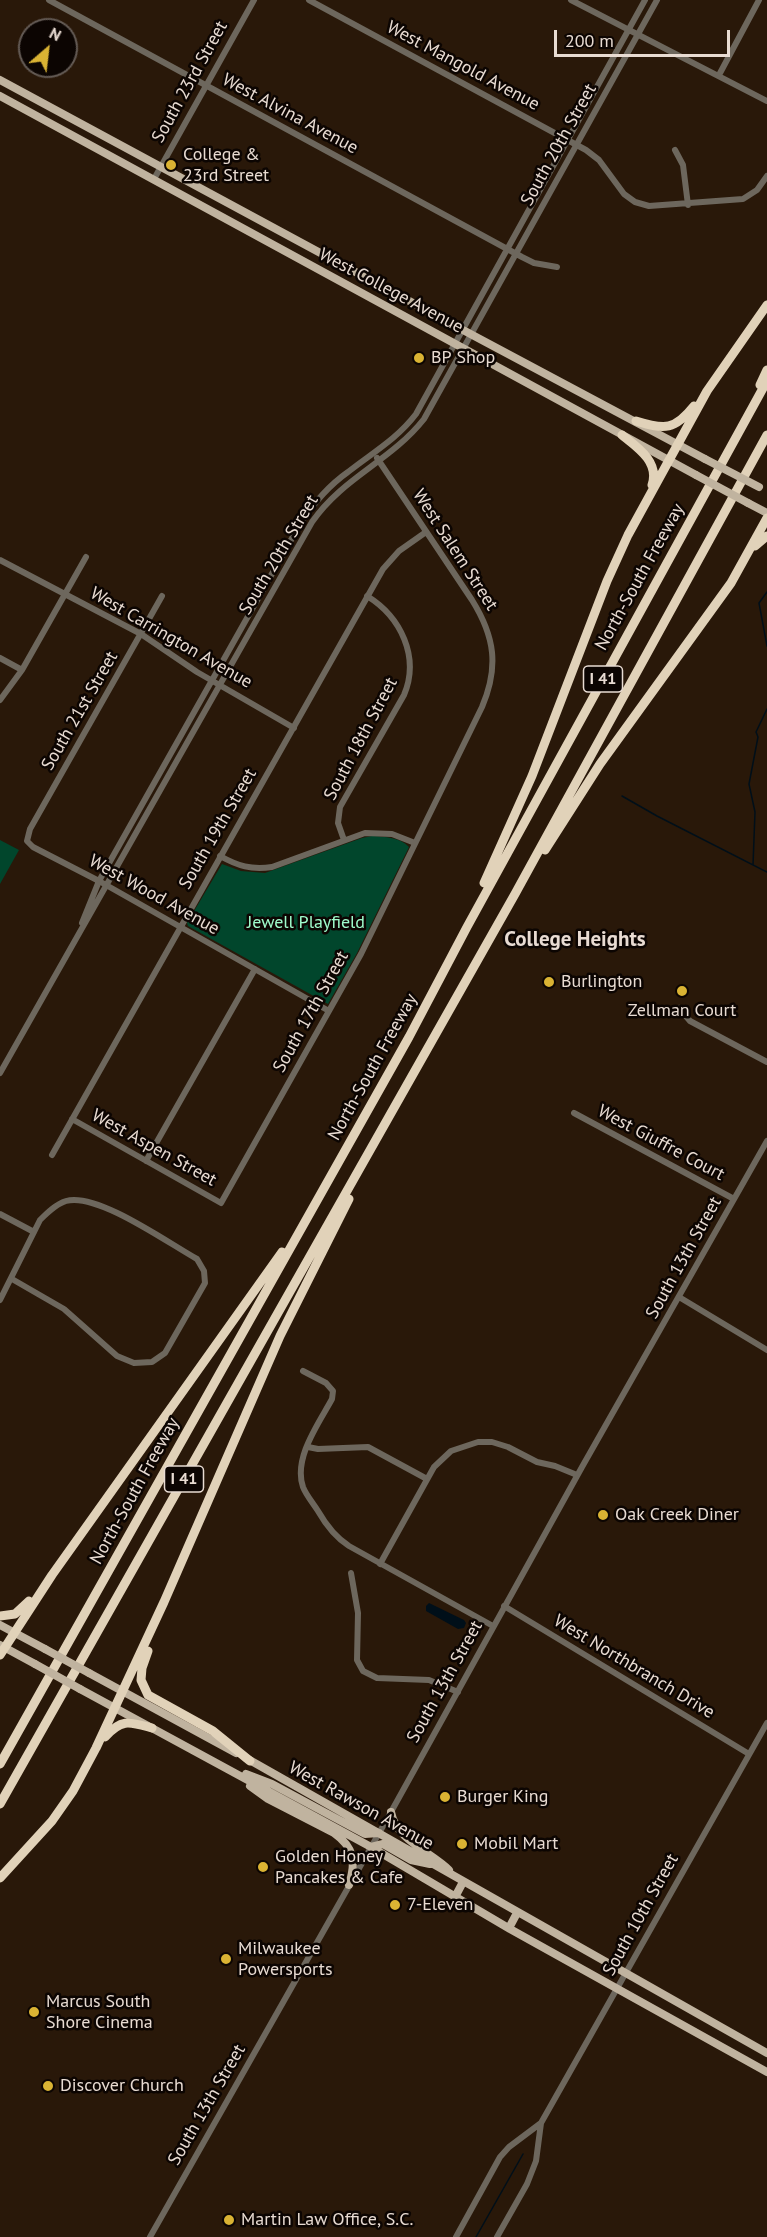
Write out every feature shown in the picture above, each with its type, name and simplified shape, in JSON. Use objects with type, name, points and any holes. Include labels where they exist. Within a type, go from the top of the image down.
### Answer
[{"type":"highway","points":[[644,504],[708,391],[767,305]]},
{"type":"highway","points":[[739,431],[767,370]]},
{"type":"highway","name":"North-South Freeway","points":[[0,1764],[409,1037],[466,927],[767,381]]},
{"type":"highway","points":[[636,421],[654,427],[672,426],[684,418],[708,391]]},
{"type":"highway","points":[[466,927],[532,776],[607,581],[654,481],[652,465],[646,456],[622,435]]},
{"type":"highway","name":"North-South Freeway","points":[[0,1804],[515,894],[767,435]]},
{"type":"highway","points":[[515,894],[600,764],[731,583],[767,518]]},
{"type":"highway","points":[[748,555],[767,536]]},
{"type":"highway","points":[[0,1878],[52,1821],[73,1791],[96,1748],[164,1602],[280,1336],[353,1192],[367,1155]]},
{"type":"highway","points":[[2,1649],[318,1200]]},
{"type":"highway","points":[[0,1616],[10,1616],[22,1610],[52,1575]]},
{"type":"highway","points":[[164,1602],[159,1624],[142,1668],[141,1680],[146,1691],[154,1699],[213,1731],[250,1761]]},
{"type":"highway","points":[[96,1748],[113,1729],[122,1724],[135,1723],[152,1728]]},
{"type":"main road","name":"West College Avenue","points":[[0,80],[767,492]]},
{"type":"main road","name":"West College Avenue","points":[[0,96],[767,513]]},
{"type":"main road","name":"West Rawson Avenue","points":[[0,1625],[379,1833],[767,2054]]},
{"type":"main road","name":"West Rawson Avenue","points":[[2,1649],[35,1664],[371,1847],[508,1928],[767,2072]]},
{"type":"main road","points":[[227,1769],[272,1784],[365,1834],[379,1833]]},
{"type":"main road","points":[[227,1769],[268,1799],[334,1833],[342,1840],[354,1858],[349,1885]]},
{"type":"main road","points":[[391,1812],[394,1822],[414,1844],[439,1859],[460,1880],[455,1897]]},
{"type":"main road","points":[[371,1847],[382,1844],[411,1860],[435,1865]]},
{"type":"main road","points":[[508,1928],[517,1913]]},
{"type":"street","name":"West Alvina Avenue","points":[[48,0],[534,264],[556,267]]},
{"type":"street","name":"South 23rd Street","points":[[154,179],[254,0]]},
{"type":"street","name":"West Mangold Avenue","points":[[309,0],[577,145],[599,160],[619,189],[635,202],[657,207],[688,205]]},
{"type":"street","points":[[571,0],[767,101]]},
{"type":"street","name":"South 20th Street","points":[[79,932],[99,881],[309,511],[334,483],[407,427],[416,414],[645,0]]},
{"type":"street","name":"South 20th Street","points":[[0,1073],[321,509],[343,486],[412,433],[424,419],[657,0]]},
{"type":"street","points":[[719,75],[759,0]]},
{"type":"street","points":[[675,150],[683,165],[688,205],[743,199],[757,190],[767,176]]},
{"type":"street","name":"West Salem Street","points":[[374,454],[486,624],[492,644],[493,670]]},
{"type":"street","name":"South 19th Street","points":[[52,1155],[383,569],[392,557],[426,532]]},
{"type":"street","points":[[0,700],[22,670],[87,557]]},
{"type":"street","name":"West Carrington Avenue","points":[[0,560],[141,634],[212,681],[294,728]]},
{"type":"street","name":"South 21st Street","points":[[27,841],[30,829],[162,596]]},
{"type":"street","name":"South 18th Street","points":[[344,840],[338,823],[340,807],[404,695],[411,669],[409,649],[401,632],[387,611],[367,596]]},
{"type":"street","points":[[0,658],[22,670]]},
{"type":"street","name":"South 17th Street","points":[[221,1203],[361,954],[483,707],[493,670]]},
{"type":"street","points":[[220,856],[242,867],[260,869],[286,862],[365,833],[383,832],[415,843]]},
{"type":"street","name":"West Wood Avenue","points":[[27,841],[33,847],[99,881],[329,1011]]},
{"type":"street","points":[[146,1161],[255,969]]},
{"type":"street","points":[[679,1008],[690,1021],[767,1062]]},
{"type":"street","name":"West Giuffre Court","points":[[574,1113],[734,1199]]},
{"type":"street","name":"West Aspen Street","points":[[72,1119],[221,1203]]},
{"type":"street","name":"South 13th Street","points":[[150,2237],[767,1141]]},
{"type":"street","points":[[0,1300],[40,1220],[50,1210],[66,1201],[82,1200],[102,1205],[197,1259],[204,1271],[205,1282],[165,1353],[152,1362],[134,1363],[117,1356],[64,1310],[12,1279]]},
{"type":"street","points":[[0,1214],[34,1232]]},
{"type":"street","points":[[679,1298],[767,1350]]},
{"type":"street","points":[[303,1371],[326,1383],[333,1395],[308,1447],[302,1465],[301,1479],[306,1492],[324,1521],[342,1542],[493,1626]]},
{"type":"street","points":[[380,1564],[427,1479],[440,1460],[451,1451],[478,1442],[492,1442],[508,1447],[537,1462],[577,1475]]},
{"type":"street","points":[[308,1447],[318,1449],[368,1447],[427,1479]]},
{"type":"street","points":[[351,1573],[358,1613],[357,1660],[363,1671],[377,1678],[411,1678],[435,1682],[458,1692]]},
{"type":"street","name":"West Northbranch Drive","points":[[504,1606],[749,1754]]},
{"type":"street","name":"South 10th Street","points":[[497,2237],[527,2184],[536,2161],[541,2123],[767,1723]]},
{"type":"street","name":"South 10th Street","points":[[456,2237],[500,2157],[508,2147],[541,2123]]},
{"type":"green space","name":"Jewell Playfield","points":[[372,836],[397,839],[409,847],[357,953],[328,1004],[188,926],[187,923],[222,864],[241,871],[265,873]]},
{"type":"green space","points":[[0,840],[19,850],[0,884]]},
{"type":"shaded area","points":[[429,1603],[464,1620],[466,1623],[464,1628],[458,1629],[426,1611]]},
{"type":"waterway","points":[[767,592],[759,603],[767,646]]},
{"type":"waterway","points":[[753,865],[755,812],[749,784],[758,737],[756,732],[767,709]]},
{"type":"waterway","points":[[622,796],[767,872]]},
{"type":"waterway","points":[[476,2237],[523,2154]]},
{"type":"place","name":"College & 23rd Street","points":[[171,165]]},
{"type":"place","name":"BP Shop","points":[[419,358]]},
{"type":"place","name":"Burlington","points":[[549,982]]},
{"type":"place","name":"Zellman Court","points":[[682,991]]},
{"type":"place","name":"Oak Creek Diner","points":[[603,1515]]},
{"type":"place","name":"Burger King","points":[[445,1797]]},
{"type":"place","name":"Mobil Mart","points":[[462,1844]]},
{"type":"place","name":"Golden Honey Pancakes & Cafe","points":[[263,1867]]},
{"type":"place","name":"7-Eleven","points":[[395,1905]]},
{"type":"place","name":"Milwaukee Powersports","points":[[226,1959]]},
{"type":"place","name":"Marcus South Shore Cinema","points":[[34,2012]]},
{"type":"place","name":"Discover Church","points":[[48,2086]]},
{"type":"place","name":"Martin Law Office, S.C.","points":[[229,2220]]},
{"type":"district","name":"College Heights","points":[[575,940]]}]
